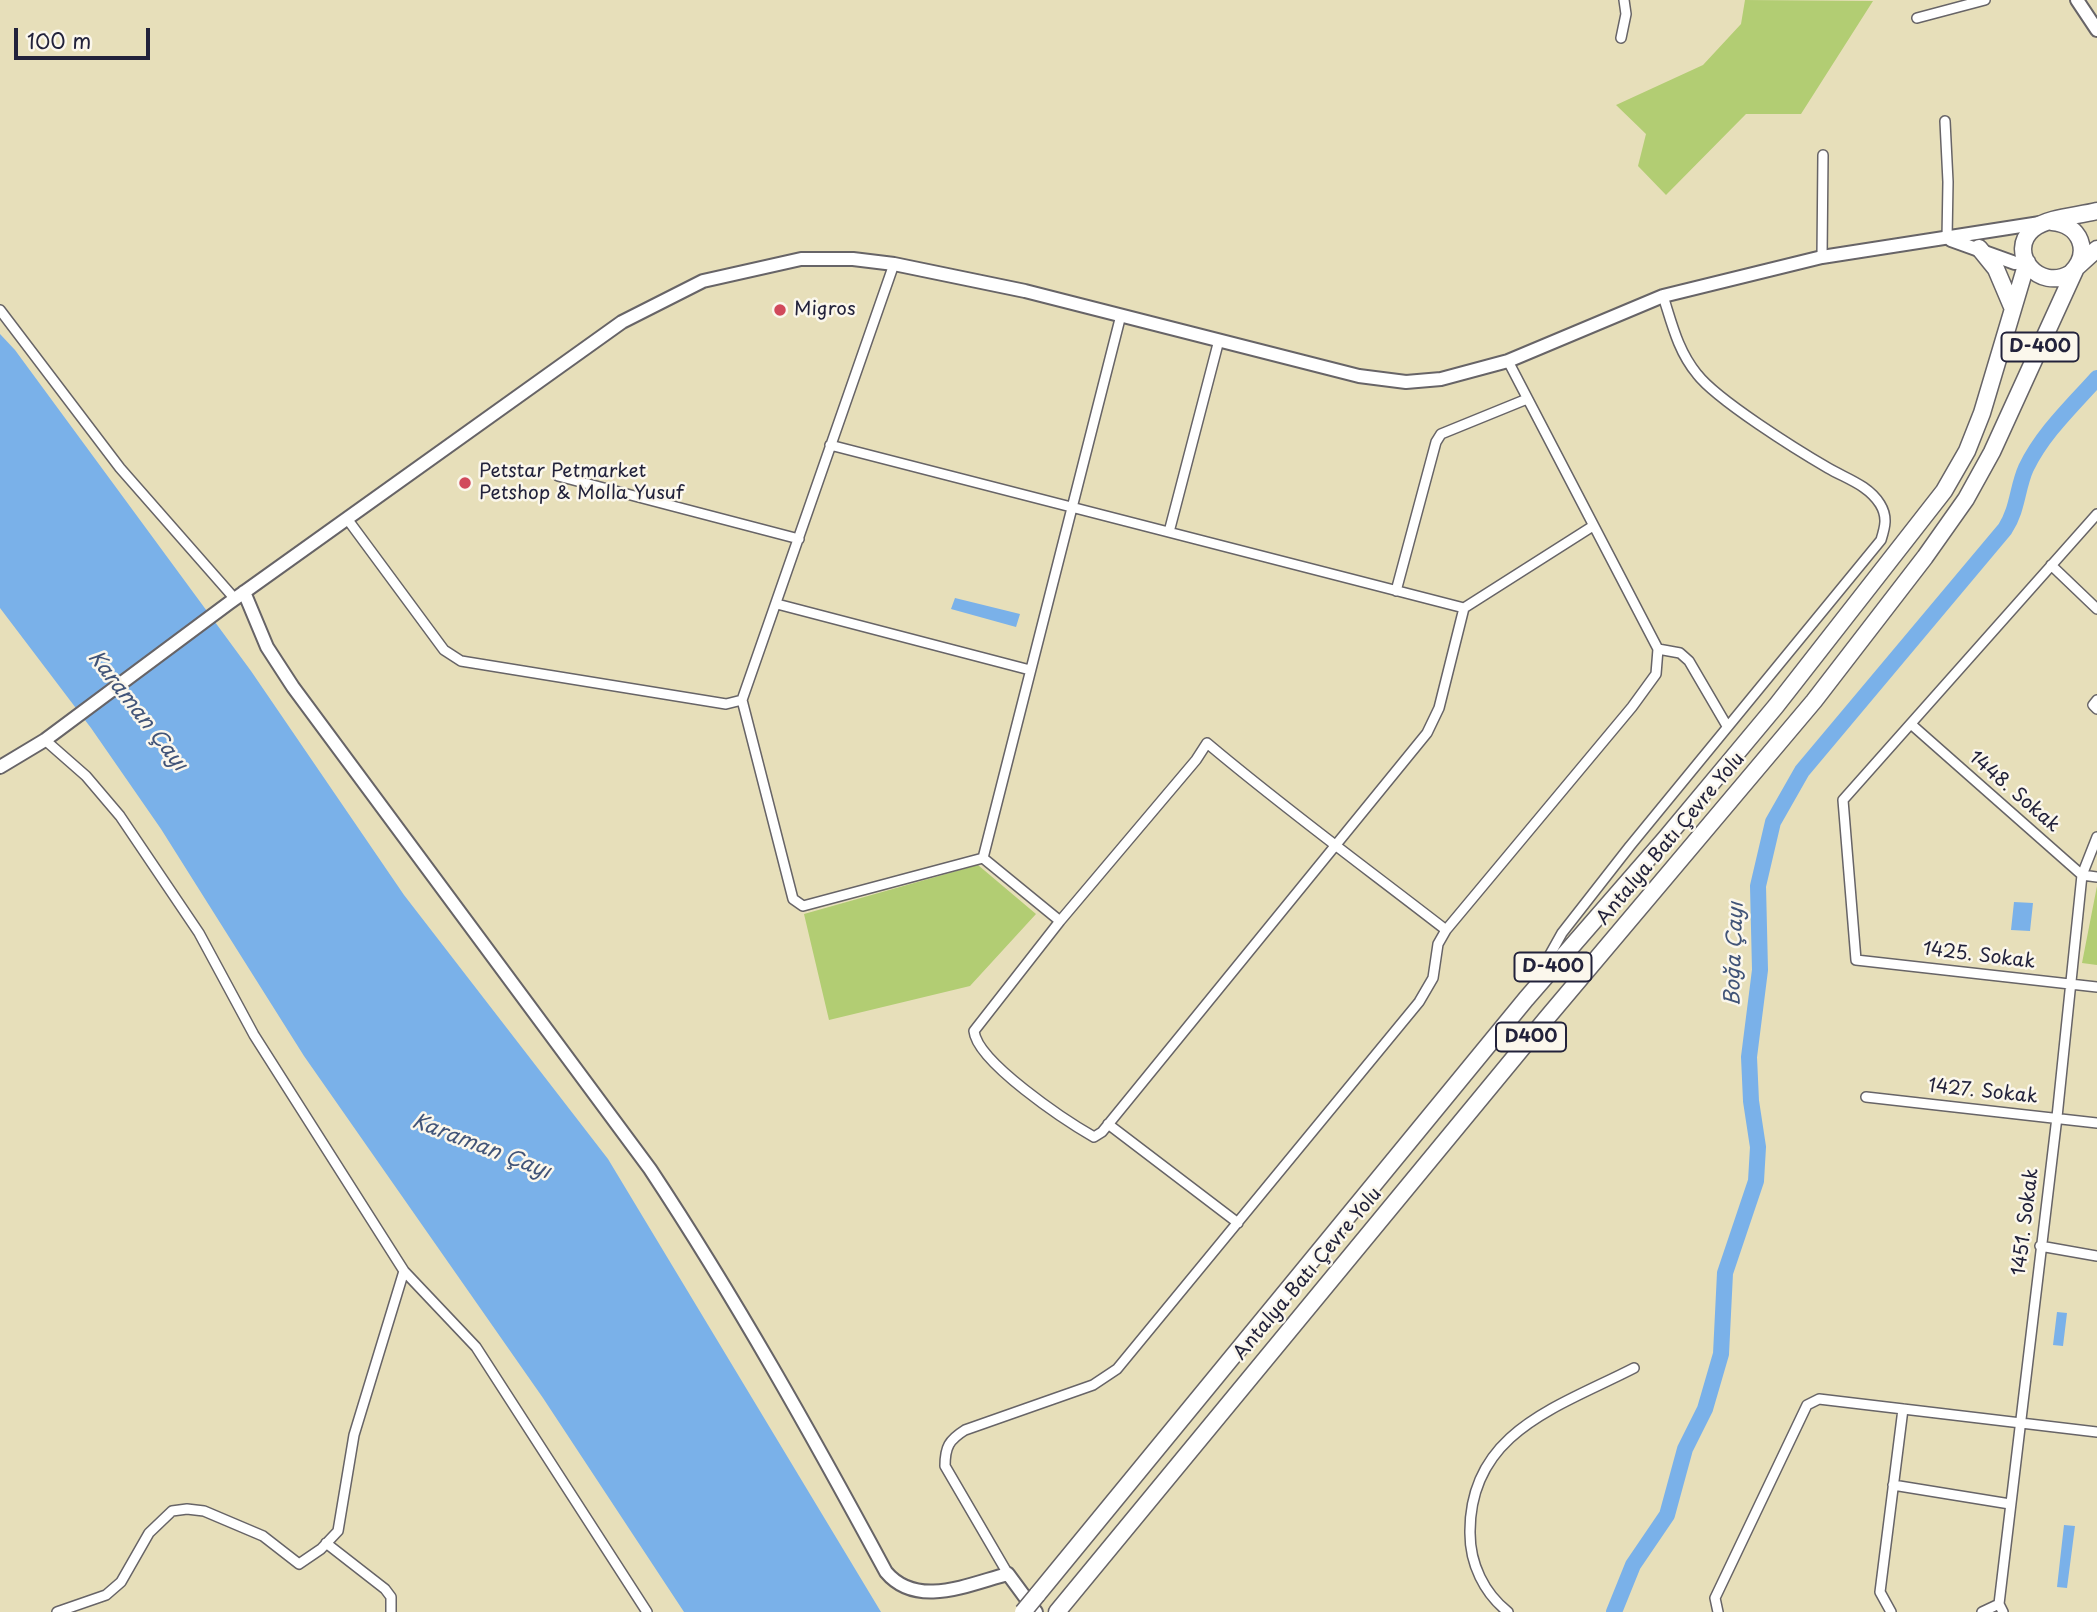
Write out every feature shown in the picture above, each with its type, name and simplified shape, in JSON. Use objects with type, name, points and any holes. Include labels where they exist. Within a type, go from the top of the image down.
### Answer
[{"type":"highway","name":"D-400","points":[[1023,1612],[1525,999],[1759,726],[1944,491],[1967,451],[1982,413],[2027,262],[2024,246],[2030,233],[2042,224],[2097,211]]},
{"type":"highway","points":[[2027,262],[2040,276],[2053,279],[2065,277],[2076,268],[2082,253],[2077,234],[2069,226],[2052,222]]},
{"type":"highway","points":[[1979,248],[1996,269],[2013,309]]},
{"type":"highway","name":"Antalya Batı Çevre Yolu","points":[[1057,1612],[1546,1019],[1814,701],[1945,528],[1992,452],[2076,268],[2097,249]]},
{"type":"main road","points":[[2077,0],[2097,30]]},
{"type":"main road","points":[[0,767],[46,740],[236,598],[622,322],[703,281],[801,259],[853,259],[894,264],[1121,315],[1359,376],[1406,382],[1441,379],[1508,361],[1663,296],[1822,257],[2052,222]]},
{"type":"main road","points":[[1947,239],[1979,248],[2015,263],[2027,262]]},
{"type":"main road","points":[[236,598],[293,687],[663,1187],[822,1454],[886,1572],[897,1585],[917,1592],[937,1592],[1008,1574],[1036,1612]]},
{"type":"street","points":[[1621,38],[1626,14],[1624,0]]},
{"type":"street","points":[[1917,18],[1985,0]]},
{"type":"street","points":[[1945,121],[1947,239]]},
{"type":"street","points":[[1822,257],[1824,155]]},
{"type":"street","points":[[894,264],[742,701],[793,899],[803,906],[984,858]]},
{"type":"street","points":[[1525,999],[1562,933],[1727,726],[1881,540],[1886,526],[1880,503],[1863,486],[1827,468],[1724,398],[1698,376],[1679,348],[1663,296]]},
{"type":"street","points":[[0,310],[120,468],[236,598]]},
{"type":"street","points":[[984,858],[1121,315]]},
{"type":"street","points":[[1169,532],[1219,340]]},
{"type":"street","points":[[1008,1574],[945,1466],[945,1452],[950,1440],[965,1430],[1093,1385],[1117,1369],[1419,1002],[1433,978],[1438,944],[1446,930],[1650,684],[1658,666],[1658,649],[1508,361]]},
{"type":"street","points":[[1396,591],[1436,442],[1441,434],[1527,399]]},
{"type":"street","points":[[830,445],[1464,608]]},
{"type":"street","points":[[558,476],[799,539]]},
{"type":"street","points":[[1912,725],[2097,514]]},
{"type":"street","points":[[348,520],[444,650],[461,661],[726,704],[742,701]]},
{"type":"street","points":[[1446,930],[1338,846],[1207,743],[1196,760],[1060,921],[974,1031],[975,1042],[999,1067],[1075,1126],[1094,1137],[1108,1124],[1338,846],[1427,733],[1439,708],[1464,608],[1593,526]]},
{"type":"street","points":[[2050,565],[2097,609]]},
{"type":"street","points":[[777,604],[1030,670]]},
{"type":"street","points":[[1658,649],[1679,653],[1689,661],[1727,726]]},
{"type":"street","points":[[2097,700],[2093,705],[2097,709]]},
{"type":"street","name":"1448. Sokak","points":[[1912,725],[2082,875]]},
{"type":"street","name":"1425. Sokak","points":[[1912,725],[1843,800],[1856,960],[2097,987]]},
{"type":"street","points":[[46,740],[86,776],[135,837],[199,933],[254,1035],[316,1137],[404,1271],[476,1347],[647,1612]]},
{"type":"street","name":"1451. Sokak","points":[[2001,1608],[2010,1504],[2057,1117],[2082,875],[2097,837]]},
{"type":"street","points":[[984,858],[1060,921]]},
{"type":"street","points":[[2082,875],[2097,877]]},
{"type":"street","name":"1427. Sokak","points":[[1866,1097],[2097,1123]]},
{"type":"street","points":[[1108,1124],[1238,1223]]},
{"type":"street","points":[[2040,1246],[2097,1256]]},
{"type":"street","points":[[57,1612],[106,1595],[121,1582],[149,1533],[172,1511],[187,1508],[204,1511],[263,1536],[299,1564],[326,1543],[338,1531],[354,1435],[404,1271]]},
{"type":"street","points":[[1508,1612],[1485,1587],[1475,1568],[1470,1543],[1472,1496],[1480,1473],[1507,1438],[1537,1418],[1634,1368]]},
{"type":"street","points":[[1718,1612],[1715,1598],[1807,1405],[1819,1399],[2097,1432]]},
{"type":"street","points":[[1891,1612],[1880,1592],[1903,1409]]},
{"type":"street","points":[[1893,1485],[2010,1504]]},
{"type":"street","points":[[326,1543],[385,1589],[391,1597],[391,1612]]},
{"type":"street","points":[[1982,1612],[2001,1608]]},
{"type":"green space","points":[[1745,0],[1873,1],[1801,114],[1746,114],[1666,195],[1638,166],[1646,134],[1616,105],[1703,65],[1741,24]]},
{"type":"green space","points":[[978,865],[1036,914],[970,986],[829,1020],[804,914]]},
{"type":"green space","points":[[2097,886],[2097,965],[2082,963]]},
{"type":"water","name":"Karaman Çayı","points":[[0,334],[15,350],[251,671],[404,895],[608,1159],[881,1612],[684,1612],[543,1398],[304,1056],[161,829],[91,728],[0,608]]},
{"type":"water","points":[[955,598],[1020,614],[1016,627],[951,609]]},
{"type":"water","points":[[2014,902],[2033,903],[2030,931],[2011,930]]},
{"type":"water","points":[[2057,1312],[2067,1313],[2063,1346],[2053,1345]]},
{"type":"water","points":[[2064,1525],[2075,1526],[2067,1588],[2057,1587]]},
{"type":"waterway","name":"Boğa Çayı","points":[[1614,1612],[1633,1565],[1667,1515],[1685,1449],[1705,1409],[1721,1354],[1725,1273],[1756,1181],[1758,1147],[1751,1101],[1749,1057],[1760,970],[1758,886],[1773,822],[1802,771],[2005,529],[2033,455],[2058,420],[2097,378]]},
{"type":"place","name":"Migros","points":[[780,310]]},
{"type":"place","name":"Petstar Petmarket Petshop & Molla Yusuf","points":[[465,483]]}]
